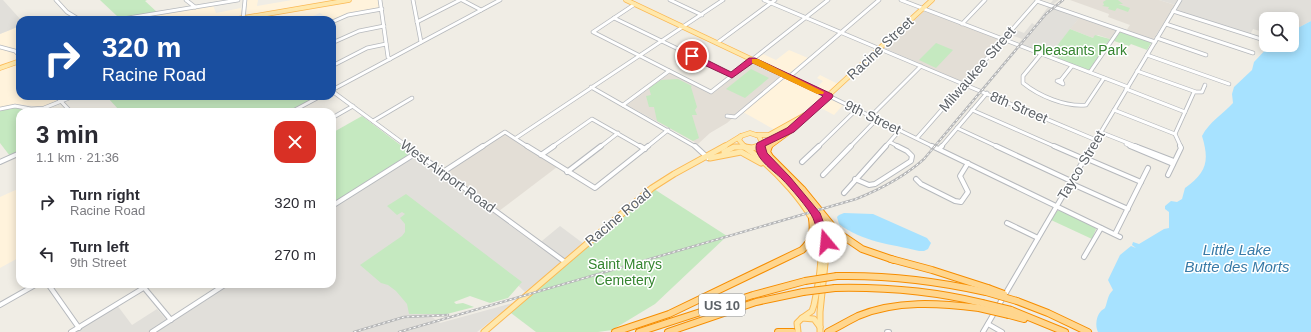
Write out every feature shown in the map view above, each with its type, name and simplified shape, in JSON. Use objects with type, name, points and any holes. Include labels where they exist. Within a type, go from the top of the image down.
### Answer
[{"type":"highway","points":[[790,130],[768,146],[767,152],[770,157],[802,189],[837,232],[862,249],[894,260]]},
{"type":"highway","points":[[814,217],[833,234],[850,245],[867,253],[957,277],[987,290]]},
{"type":"highway","points":[[615,332],[669,314],[802,250],[812,240],[814,217]]},
{"type":"highway","name":"US 10","points":[[639,332],[753,294],[805,280],[837,276],[913,278],[987,290],[1071,323],[1088,332]]},
{"type":"highway","name":"US 10","points":[[668,332],[756,302],[803,292],[835,288],[880,287],[927,291],[980,305]]},
{"type":"highway","points":[[828,332],[859,316],[902,306],[930,304],[980,305],[1010,313],[1065,332]]},
{"type":"highway","points":[[778,332],[793,332]]},
{"type":"main road","points":[[260,16],[349,0]]},
{"type":"main road","name":"9th Street","points":[[626,0],[829,96]]},
{"type":"main road","name":"Racine Street","points":[[829,96],[932,0]]},
{"type":"main road","points":[[0,68],[16,62]]},
{"type":"main road","points":[[745,147],[752,148],[761,145],[790,130],[829,96]]},
{"type":"main road","points":[[798,332],[796,326],[797,323],[813,309],[821,252],[819,235],[814,217],[775,173],[739,140],[741,136],[750,133],[757,135],[769,134],[806,115]]},
{"type":"main road","points":[[757,135],[761,138],[761,151],[763,155],[787,179],[814,217],[825,236],[826,248],[820,312],[821,330]]},
{"type":"main road","name":"Racine Road","points":[[708,158],[741,136]]},
{"type":"main road","name":"Racine Road","points":[[484,332],[652,188],[683,169],[698,162],[734,147],[745,147]]},
{"type":"main road","points":[[708,158],[733,151],[742,151],[775,173]]},
{"type":"main road","points":[[802,318],[814,319],[821,330]]},
{"type":"street","points":[[56,0],[67,12],[74,16]]},
{"type":"street","points":[[186,0],[195,7]]},
{"type":"street","points":[[140,16],[238,0]]},
{"type":"street","points":[[243,16],[245,0]]},
{"type":"street","points":[[380,0],[386,44],[390,59]]},
{"type":"street","points":[[413,0],[421,42]]},
{"type":"street","points":[[417,22],[461,0],[481,10]]},
{"type":"street","points":[[336,88],[500,0]]},
{"type":"street","points":[[670,0],[702,14]]},
{"type":"street","points":[[715,0],[721,1]]},
{"type":"street","name":"8th Street","points":[[764,0],[1096,140]]},
{"type":"street","points":[[717,43],[775,0]]},
{"type":"street","points":[[635,4],[593,31],[711,92],[828,0]]},
{"type":"street","points":[[727,116],[735,117],[879,0]]},
{"type":"street","points":[[901,0],[1090,72],[1185,112]]},
{"type":"street","points":[[962,24],[985,0]]},
{"type":"street","points":[[1037,0],[1155,42]]},
{"type":"street","name":"Milwaukee Street","points":[[917,138],[1037,0]]},
{"type":"street","name":"Tayco Street","points":[[983,332],[1070,182],[1180,0]]},
{"type":"street","points":[[516,138],[591,87],[662,42],[721,1]]},
{"type":"street","points":[[336,20],[346,16],[382,9]]},
{"type":"street","points":[[1173,11],[1259,38]]},
{"type":"street","points":[[614,18],[732,76]]},
{"type":"street","points":[[1166,24],[1253,53]]},
{"type":"street","points":[[336,41],[359,31],[384,26]]},
{"type":"street","points":[[1090,72],[1119,30]]},
{"type":"street","points":[[1157,38],[1206,55]]},
{"type":"street","points":[[336,64],[367,48],[386,44]]},
{"type":"street","points":[[0,47],[16,53]]},
{"type":"street","points":[[1041,54],[1023,76],[1023,83],[1033,90],[1066,104],[1077,106],[1086,105],[1104,78]]},
{"type":"street","points":[[1147,55],[1228,84]]},
{"type":"street","points":[[871,116],[921,66]]},
{"type":"street","points":[[1061,80],[1072,66]]},
{"type":"street","points":[[623,105],[670,71]]},
{"type":"street","points":[[1137,71],[1194,92],[1202,92],[1205,85]]},
{"type":"street","points":[[591,87],[693,144],[708,158]]},
{"type":"street","points":[[1174,134],[1194,92]]},
{"type":"street","name":"West Airport Road","points":[[336,93],[565,262]]},
{"type":"street","points":[[939,149],[987,93]]},
{"type":"street","name":"9th Street","points":[[829,96],[1120,237]]},
{"type":"street","points":[[373,121],[412,98]]},
{"type":"street","points":[[42,108],[65,100]]},
{"type":"street","points":[[298,108],[314,100]]},
{"type":"street","points":[[61,102],[67,108]]},
{"type":"street","points":[[0,109],[19,106],[26,108]]},
{"type":"street","points":[[336,116],[353,106]]},
{"type":"street","points":[[802,162],[857,109]]},
{"type":"street","points":[[972,110],[1141,182]]},
{"type":"street","points":[[1114,110],[1174,134],[1181,148],[1168,175]]},
{"type":"street","points":[[541,155],[592,119],[644,149]]},
{"type":"street","points":[[823,175],[877,119]]},
{"type":"street","points":[[957,128],[1128,209]]},
{"type":"street","points":[[443,172],[503,132],[507,132],[594,188],[668,130]]},
{"type":"street","points":[[844,192],[900,130]]},
{"type":"street","points":[[1100,132],[1132,147],[1173,163]]},
{"type":"street","points":[[567,172],[618,133]]},
{"type":"street","points":[[855,179],[866,184],[874,185],[911,161],[912,156],[909,152],[890,142]]},
{"type":"street","points":[[336,203],[416,152]]},
{"type":"street","points":[[0,162],[16,155]]},
{"type":"street","points":[[916,178],[921,184],[955,201],[961,202],[968,192],[960,176],[968,163]]},
{"type":"street","points":[[1115,234],[1148,168]]},
{"type":"street","points":[[1007,223],[1038,238]]},
{"type":"street","points":[[1084,257],[1101,228]]},
{"type":"street","points":[[0,305],[30,288]]},
{"type":"street","points":[[51,288],[79,328]]},
{"type":"street","points":[[71,332],[139,288]]},
{"type":"street","points":[[144,288],[171,320]]},
{"type":"street","points":[[152,332],[220,288]]},
{"type":"street","points":[[988,324],[1002,332]]},
{"type":"shaded area","points":[[0,0],[3,0],[17,16],[16,16],[16,28],[0,34]]},
{"type":"shaded area","points":[[247,0],[258,0],[257,6],[292,0],[379,0],[380,9],[344,15],[336,19],[336,16],[324,16],[320,13],[313,16],[246,16]]},
{"type":"shaded area","points":[[1053,0],[1059,0],[1051,6],[1080,17],[1056,47],[1063,50],[1057,59],[1018,44],[1022,39],[1008,34],[1013,29],[1024,33],[1032,23],[1035,25]]},
{"type":"shaded area","points":[[1070,0],[1159,0],[1175,5],[1153,40],[1126,31],[1130,25],[1108,17],[1109,14]]},
{"type":"shaded area","points":[[1159,0],[1311,0],[1311,21],[1299,27],[1299,12],[1259,12],[1259,31],[1253,29],[1250,35],[1176,11],[1179,6]]},
{"type":"shaded area","points":[[213,5],[216,13],[241,8],[241,16],[147,16]]},
{"type":"shaded area","points":[[924,11],[996,38],[999,41],[963,82],[884,48]]},
{"type":"shaded area","points":[[1080,17],[1116,31],[1110,39],[1098,35],[1093,38],[1070,29]]},
{"type":"shaded area","points":[[16,28],[16,60],[0,66],[0,50],[5,47],[0,45],[0,34]]},
{"type":"shaded area","points":[[789,50],[808,58],[788,74],[756,59],[763,54],[776,60]]},
{"type":"shaded area","points":[[752,62],[781,76],[727,123],[710,133],[698,144],[627,105],[670,73],[712,94]]},
{"type":"shaded area","points":[[16,64],[16,100],[56,100],[57,102],[42,107],[16,104],[0,108],[0,70]]},
{"type":"shaded area","points":[[820,75],[838,84],[829,93],[816,88],[823,81],[817,78]]},
{"type":"shaded area","points":[[785,77],[822,97],[799,115],[775,130],[743,112]]},
{"type":"shaded area","points":[[832,100],[843,105],[834,115],[821,108]]},
{"type":"shaded area","points":[[505,133],[557,167],[499,211],[446,172]]},
{"type":"shaded area","points":[[415,156],[537,245],[560,226],[584,244],[525,292],[500,268],[364,265],[440,323],[513,303],[477,332],[74,332],[117,305],[132,325],[157,309],[170,324],[224,288],[336,288],[336,205]]},
{"type":"shaded area","points":[[16,190],[16,259],[0,268],[0,197]]},
{"type":"green space","points":[[100,0],[147,0],[145,1],[158,13],[138,16],[117,16]]},
{"type":"green space","points":[[1106,0],[1118,0],[1123,4],[1118,4],[1130,8],[1128,12],[1117,8],[1115,11],[1108,9],[1109,7],[1102,6],[1104,5],[1103,2]]},
{"type":"green space","name":"Pleasants Park","points":[[1070,29],[1093,38],[1095,35],[1110,39],[1089,70],[1057,59],[1063,50],[1056,47]]},
{"type":"green space","name":"Pleasants Park","points":[[1120,32],[1151,43],[1147,50],[1131,44],[1129,46],[1114,41]]},
{"type":"green space","points":[[936,43],[953,50],[936,68],[919,60]]},
{"type":"green space","points":[[751,69],[769,78],[745,98],[726,89]]},
{"type":"green space","points":[[678,79],[692,86],[691,87],[697,107],[695,110],[697,115],[692,115],[699,138],[693,141],[657,121],[654,107],[649,107],[646,96],[651,95],[649,88],[661,80]]},
{"type":"green space","points":[[110,100],[311,100],[296,108],[117,108]]},
{"type":"green space","points":[[15,107],[20,108],[16,108],[16,152],[10,156],[0,143],[0,110]]},
{"type":"green space","points":[[362,116],[411,153],[336,201],[336,131]]},
{"type":"green space","name":"Saint Marys Cemetery","points":[[654,189],[727,236],[655,304],[612,330],[598,332],[536,332],[511,313]]},
{"type":"green space","points":[[406,194],[522,282],[508,298],[490,303],[470,296],[454,302],[456,304],[463,303],[474,307],[447,314],[409,314],[407,304],[396,291],[388,285],[381,283],[360,265],[402,236],[405,232],[405,224],[400,218],[405,214],[402,212],[397,215],[387,206]]},
{"type":"green space","points":[[1060,210],[1095,227],[1096,229],[1092,239],[1051,220],[1057,211]]},
{"type":"water","name":"Little Lake Butte des Morts","points":[[1311,21],[1311,332],[1098,332],[1096,321],[1099,313],[1105,308],[1109,296],[1113,290],[1108,280],[1120,255],[1131,246],[1136,248],[1132,245],[1133,242],[1139,244],[1164,229],[1169,228],[1169,212],[1165,209],[1165,206],[1171,201],[1177,202],[1182,199],[1185,188],[1202,172],[1206,160],[1202,136],[1205,131],[1233,103],[1232,94],[1234,87],[1252,70],[1254,62],[1263,52],[1299,52],[1299,27]]},
{"type":"water","points":[[844,213],[873,214],[927,238],[931,243],[928,249],[919,251],[867,239],[839,224],[837,217]]},
{"type":"railway","points":[[399,332],[856,199],[883,187],[900,177],[924,159],[1046,14],[1063,0]]},
{"type":"railway","points":[[354,332],[404,317],[448,315]]},
{"type":"slow traffic","points":[[755,61],[820,92]]},
{"type":"route","points":[[692,56],[732,76],[752,60],[829,96],[790,130],[760,145],[763,155],[787,179],[817,215],[826,242]]}]
